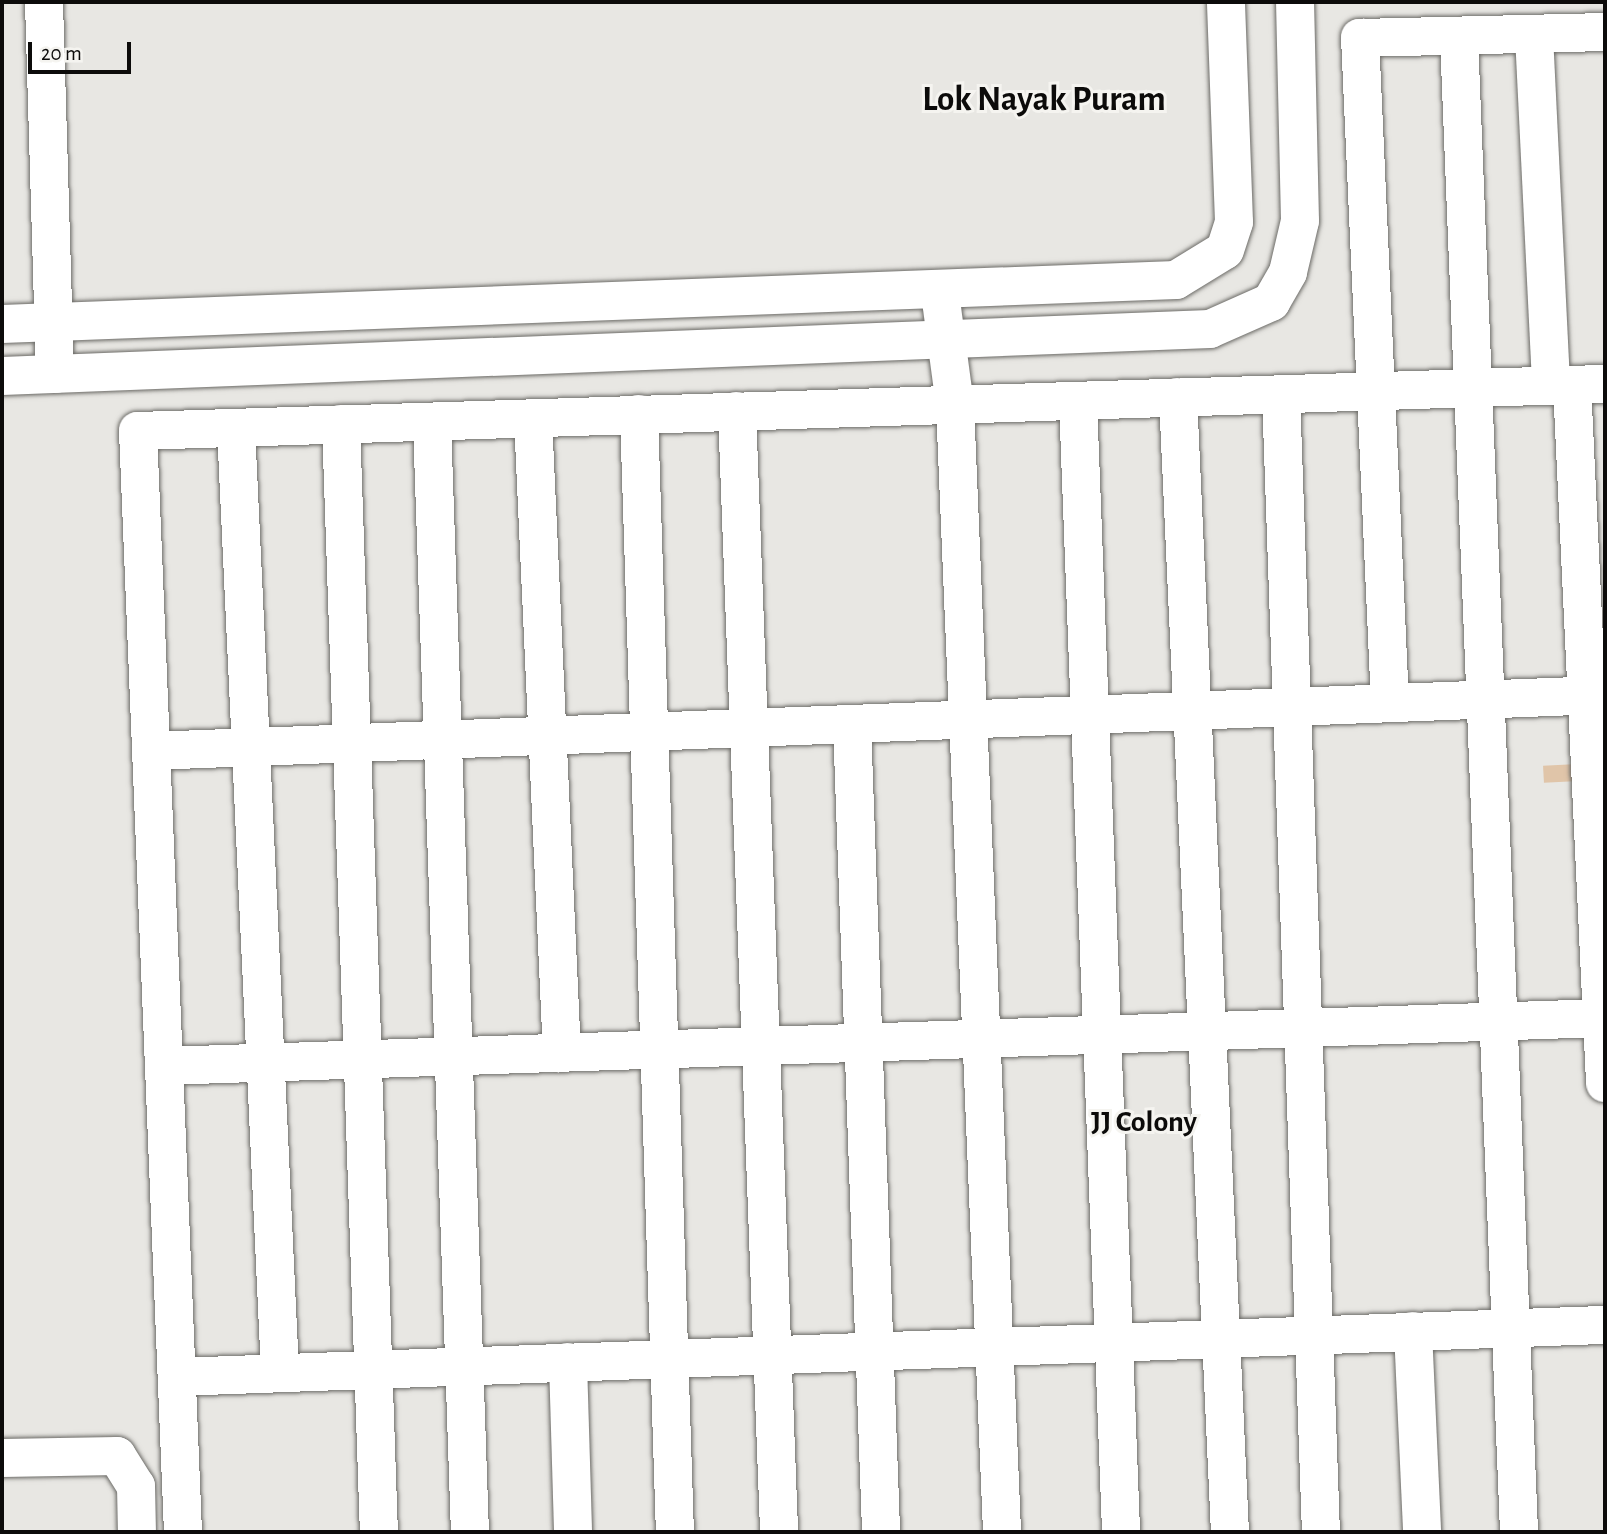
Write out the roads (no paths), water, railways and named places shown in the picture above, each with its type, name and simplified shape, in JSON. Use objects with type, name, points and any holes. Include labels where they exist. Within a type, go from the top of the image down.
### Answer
[{"type":"street","points":[[44,2],[55,374]]},
{"type":"street","points":[[2,324],[940,293],[1176,280],[1225,250],[1234,222],[1226,2]]},
{"type":"street","points":[[2,376],[1210,329],[1270,302],[1288,272],[1300,221],[1295,2]]},
{"type":"street","points":[[1390,703],[1360,38],[1459,38],[1605,32]]},
{"type":"street","points":[[1534,35],[1576,385],[1596,696],[1605,1083]]},
{"type":"street","points":[[1459,38],[1519,1532]]},
{"type":"street","points":[[940,293],[955,405],[984,1039],[1002,1532]]},
{"type":"street","points":[[183,1532],[138,431],[1576,385]]},
{"type":"street","points":[[1280,394],[1321,1532]]},
{"type":"street","points":[[1178,397],[1230,1532]]},
{"type":"street","points":[[1078,401],[1121,1532]]},
{"type":"street","points":[[737,411],[779,1532]]},
{"type":"street","points":[[639,414],[675,1532]]},
{"type":"street","points":[[533,418],[562,1053]]},
{"type":"street","points":[[432,422],[470,1532]]},
{"type":"street","points":[[341,424],[379,1532]]},
{"type":"street","points":[[236,428],[264,1063],[281,1373]]},
{"type":"street","points":[[151,751],[1596,696]]},
{"type":"street","points":[[852,724],[881,1532]]},
{"type":"street","points":[[164,1066],[1604,1018]]},
{"type":"street","points":[[177,1377],[772,1356],[874,1349],[1605,1325]]},
{"type":"street","points":[[1413,1331],[1422,1532]]},
{"type":"street","points":[[568,1362],[573,1532]]},
{"type":"street","points":[[2,1458],[117,1455],[136,1486],[137,1532]]},
{"type":"district","name":"Lok Nayak Puram","points":[[1044,100]]},
{"type":"district","name":"JJ Colony","points":[[1144,1122]]}]
